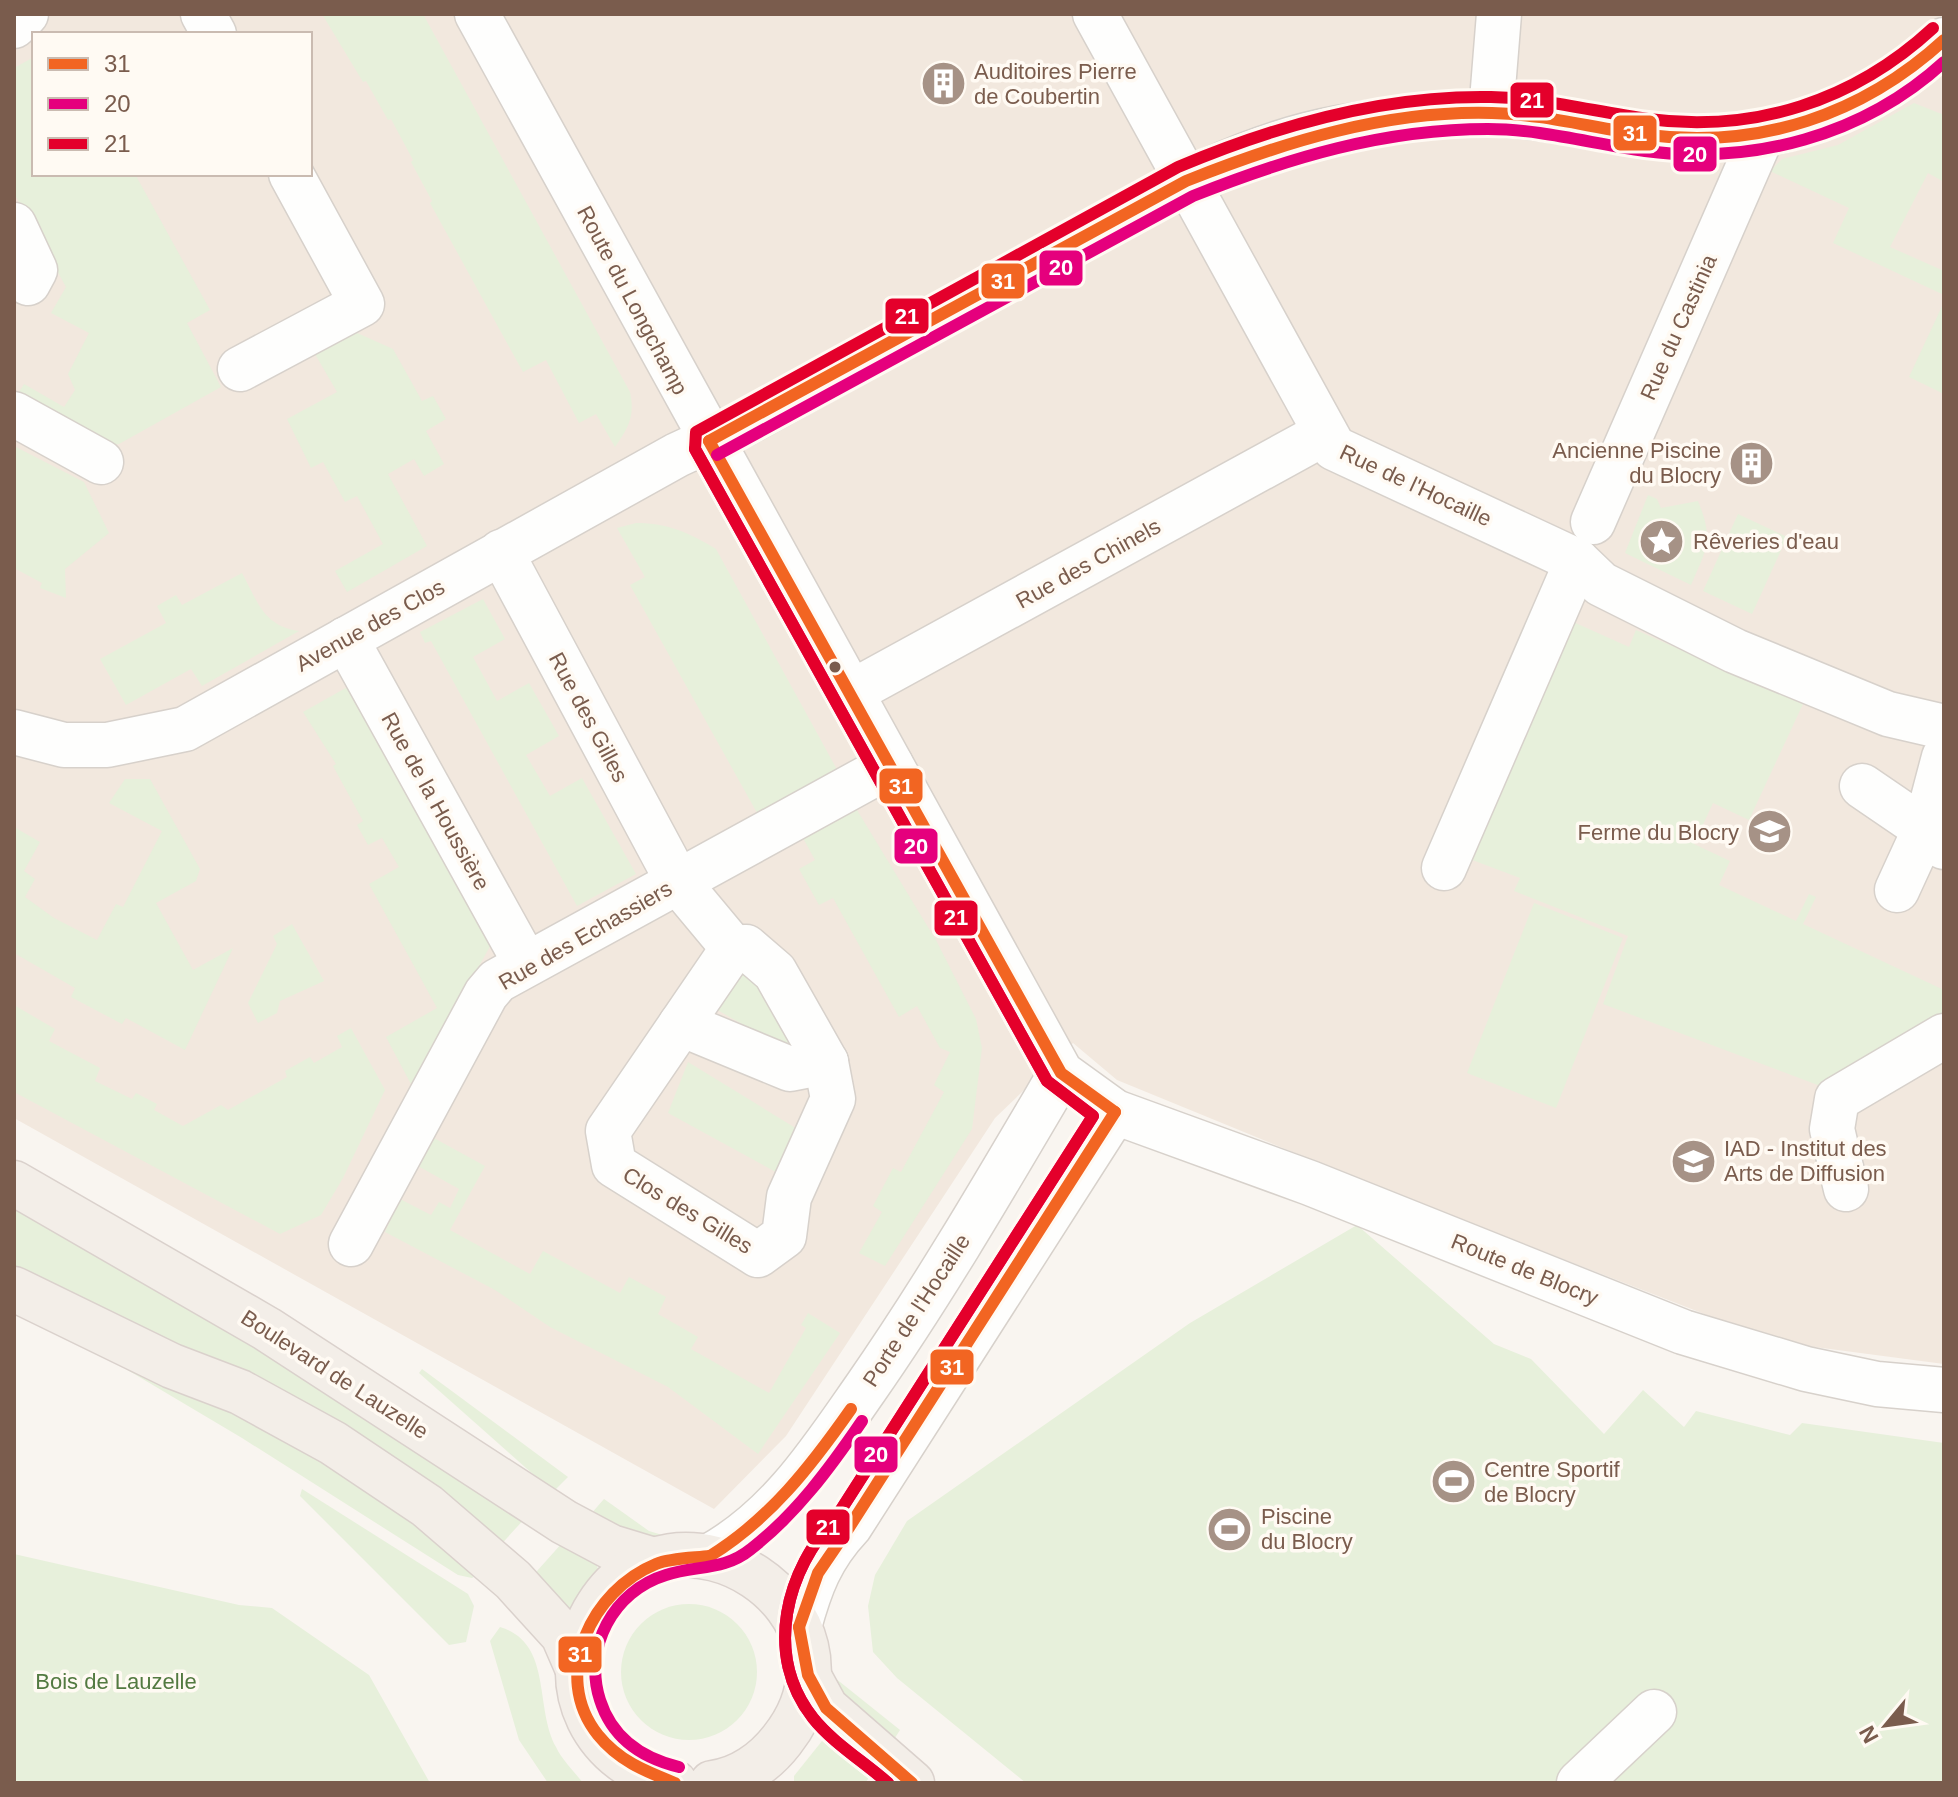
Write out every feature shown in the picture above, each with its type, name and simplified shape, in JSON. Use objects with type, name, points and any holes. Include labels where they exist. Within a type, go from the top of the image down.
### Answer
[{"type":"main road","name":"Boulevard de Lauzelle","points":[[14,1183],[267,1329],[564,1522],[611,1547],[657,1561]]},
{"type":"main road","points":[[14,1289],[172,1366],[240,1392],[368,1467],[427,1506],[513,1580],[563,1635],[576,1665],[582,1701],[596,1734],[621,1761],[653,1778],[675,1783]]},
{"type":"main road","points":[[576,1665],[584,1631],[601,1600],[626,1576],[657,1561],[684,1555],[710,1556],[747,1569],[778,1594],[799,1627],[808,1675],[826,1708],[912,1783]]},
{"type":"main road","points":[[722,1782],[766,1759],[796,1722],[808,1675]]},
{"type":"street","points":[[14,26],[26,14]]},
{"type":"street","points":[[203,14],[213,32]]},
{"type":"street","name":"Route du Longchamp","points":[[477,14],[709,441],[1061,1073],[1115,1112]]},
{"type":"street","name":"Rue de l'Hocaille","points":[[1095,14],[1334,448],[1585,541],[1601,584],[1735,651],[1888,714],[1944,727]]},
{"type":"street","points":[[1491,113],[1499,14]]},
{"type":"street","name":"Avenue des Clos","points":[[14,732],[64,745],[107,745],[185,729],[501,552],[1186,181],[1266,148],[1338,128],[1491,113],[1697,139],[1763,133],[1845,108],[1890,83],[1944,40]]},
{"type":"street","name":"Rue du Castinia","points":[[1444,868],[1763,133]]},
{"type":"street","points":[[240,369],[362,304],[292,176]]},
{"type":"street","points":[[14,225],[35,270],[28,283]]},
{"type":"street","points":[[14,414],[101,462]]},
{"type":"street","name":"Rue des Chinels","points":[[850,693],[1325,433]]},
{"type":"street","name":"Rue des Gilles","points":[[501,552],[678,882]]},
{"type":"street","name":"Rue de la Houssière","points":[[346,639],[526,964]]},
{"type":"street","points":[[1897,890],[1935,838],[1944,757]]},
{"type":"street","name":"Rue des Echassiers","points":[[351,1244],[486,994],[497,981],[891,765]]},
{"type":"street","points":[[1862,786],[1935,838]]},
{"type":"street","name":"Clos des Gilles","points":[[678,882],[733,948]]},
{"type":"street","name":"Clos des Gilles","points":[[746,947],[775,972],[826,1062],[833,1099],[789,1197],[784,1236],[758,1255],[614,1165],[608,1131],[733,948],[746,947]]},
{"type":"street","points":[[681,1024],[790,1069],[826,1062]]},
{"type":"street","points":[[1846,1189],[1832,1129],[1837,1099],[1938,1040]]},
{"type":"street","name":"Porte de l'Hocaille","points":[[710,1556],[736,1541],[768,1515],[809,1468],[925,1303],[1061,1073]]},
{"type":"street","points":[[799,1627],[811,1582],[828,1549],[857,1515],[1115,1112]]},
{"type":"street","name":"Route de Blocry","points":[[1115,1112],[1310,1183],[1683,1332],[1806,1369],[1877,1384],[1944,1390]]},
{"type":"street","points":[[1579,1783],[1654,1712]]},
{"type":"shaded area","points":[[14,14],[1944,14],[1944,1364],[1792,1344],[1712,1317],[1373,1185],[1117,1080],[1073,1043],[995,1118],[786,1436],[714,1509],[14,1118]]},
{"type":"green space","points":[[322,14],[423,14],[630,392],[630,421],[615,447],[596,414],[579,423],[546,360],[523,372],[430,203],[432,201],[411,162],[413,160],[391,119],[388,120],[366,81],[363,82]]},
{"type":"green space","points":[[32,58],[32,176],[136,176],[210,310],[187,323],[221,387],[119,444],[103,447],[17,395],[24,384],[64,407],[75,390],[68,374],[89,333],[51,313],[66,287],[14,193],[14,68]]},
{"type":"green space","points":[[1914,103],[1944,115],[1944,182],[1928,173],[1890,247],[1944,271],[1944,295],[1833,243],[1849,208],[1770,171],[1782,159],[1838,145]]},
{"type":"green space","points":[[1944,302],[1944,394],[1909,377]]},
{"type":"green space","points":[[355,332],[393,349],[422,401],[433,396],[446,419],[426,431],[444,464],[424,476],[414,459],[388,474],[427,546],[347,592],[335,571],[383,544],[357,496],[345,502],[323,462],[311,468],[287,419],[337,392],[315,354]]},
{"type":"green space","points":[[14,446],[84,482],[109,533],[65,569],[66,598],[40,588],[42,583],[14,568]]},
{"type":"green space","points":[[1648,495],[1657,499],[1661,508],[1698,501],[1707,535],[1701,562],[1691,585],[1625,553]]},
{"type":"green space","points":[[1738,514],[1787,537],[1752,614],[1703,591]]},
{"type":"green space","points":[[636,523],[678,530],[716,549],[840,775],[761,820],[630,585],[645,577],[617,528]]},
{"type":"green space","points":[[242,573],[269,618],[299,631],[202,686],[191,669],[126,705],[100,659],[166,623],[157,606],[176,595],[182,605]]},
{"type":"green space","points":[[483,599],[505,639],[473,657],[497,701],[529,683],[559,736],[526,755],[550,796],[582,778],[636,874],[577,906],[431,641],[425,643],[420,632]]},
{"type":"green space","points":[[1560,616],[1629,647],[1636,630],[1803,704],[1749,820],[1713,803],[1694,844],[1730,861],[1719,885],[1796,921],[1809,894],[1816,897],[1803,924],[1944,990],[1944,1025],[1831,1090],[1603,1004],[1628,936],[1514,891],[1520,878],[1459,855]]},
{"type":"green space","points":[[351,685],[493,941],[412,1086],[386,1037],[437,1008],[369,884],[399,867],[382,838],[368,845],[357,825],[363,821],[333,766],[336,764],[303,712]]},
{"type":"green space","points":[[125,779],[150,779],[200,869],[196,881],[156,903],[193,970],[233,948],[185,1050],[126,1018],[122,1024],[71,997],[75,988],[14,953],[14,827],[40,842],[24,871],[35,879],[25,897],[54,918],[97,940],[116,904],[123,907],[162,831],[109,803]]},
{"type":"green space","points":[[857,810],[937,942],[976,1019],[982,1048],[972,1129],[885,1266],[859,1253],[882,1212],[873,1206],[893,1168],[901,1172],[944,1092],[934,1085],[950,1052],[940,1048],[917,1006],[899,1017],[833,898],[819,905],[799,869],[815,860],[803,838]]},
{"type":"green space","points":[[1534,903],[1623,938],[1556,1108],[1467,1073]]},
{"type":"green space","points":[[292,924],[324,981],[280,1001],[277,1013],[258,1023],[248,1003],[277,944],[273,936]]},
{"type":"green space","points":[[726,970],[759,976],[796,1045],[791,1052],[714,1008]]},
{"type":"green space","points":[[14,1005],[55,1029],[49,1041],[100,1068],[95,1081],[132,1099],[136,1093],[157,1104],[154,1110],[183,1126],[221,1105],[228,1110],[287,1077],[285,1071],[310,1057],[314,1063],[342,1047],[337,1036],[351,1028],[385,1090],[343,1178],[321,1215],[280,1234],[14,1092]]},
{"type":"green space","points":[[688,1062],[807,1135],[785,1177],[668,1113]]},
{"type":"green space","points":[[432,1137],[485,1166],[450,1230],[530,1274],[543,1251],[620,1293],[629,1277],[666,1297],[658,1314],[698,1337],[691,1349],[769,1393],[806,1328],[801,1325],[808,1313],[840,1333],[758,1454],[668,1387],[550,1327],[495,1290],[385,1232],[400,1199],[431,1215],[439,1202],[450,1208],[459,1189],[418,1166]]},
{"type":"green space","points":[[14,1204],[232,1324],[527,1516],[496,1550],[14,1275]]},
{"type":"green space","name":"Centre Sportif de Blocry","points":[[1357,1225],[1494,1344],[1531,1359],[1604,1434],[1643,1390],[1684,1427],[1696,1411],[1790,1435],[1802,1423],[1944,1443],[1944,1783],[1026,1783],[897,1678],[873,1652],[868,1606],[875,1575],[907,1521],[1190,1323]]},
{"type":"green space","points":[[40,1318],[307,1446],[481,1572],[472,1578],[458,1575],[242,1438]]},
{"type":"green space","points":[[422,1369],[568,1477],[553,1492],[419,1373]]},
{"type":"green space","points":[[302,1489],[468,1594],[474,1606],[466,1642],[449,1645],[300,1496]]},
{"type":"green space","points":[[604,1499],[649,1531],[669,1537],[638,1535],[590,1515]]},
{"type":"green space","points":[[563,1542],[596,1563],[599,1572],[571,1611],[529,1580]]},
{"type":"green space","name":"Bois de Lauzelle","points":[[14,1554],[239,1605],[272,1608],[369,1675],[430,1783],[14,1783]]},
{"type":"green space","points":[[689,1604],[715,1609],[737,1624],[752,1646],[757,1672],[752,1698],[737,1720],[715,1735],[689,1740],[663,1735],[641,1720],[626,1698],[621,1672],[626,1646],[641,1624],[663,1609]]},
{"type":"green space","points":[[500,1627],[517,1635],[528,1647],[540,1678],[549,1731],[561,1756],[583,1783],[548,1783],[519,1740],[490,1641]]},
{"type":"green space","points":[[835,1678],[900,1730],[889,1747],[839,1694]]},
{"type":"green space","points":[[822,1741],[835,1742],[871,1775],[865,1783],[794,1783],[794,1776]]},
{"type":"transit line","name":"21","points":[[888,1783],[821,1727],[798,1693],[788,1667],[785,1640],[787,1613],[794,1587],[819,1538],[837,1516],[1093,1116],[1047,1081],[695,449],[696,432],[1178,167],[1253,138],[1371,107],[1451,98],[1531,100],[1648,119],[1688,122],[1764,116],[1836,93],[1870,75],[1933,28]]},
{"type":"transit line","name":"31","points":[[709,441],[1186,181],[1260,154],[1336,131],[1452,113],[1531,116],[1648,135],[1690,138],[1730,137],[1769,131],[1844,107],[1912,66],[1944,40]]},
{"type":"transit line","name":"20","points":[[717,455],[1193,196],[1301,158],[1411,134],[1488,129],[1528,131],[1645,151],[1686,154],[1766,149],[1805,140],[1878,109],[1912,88],[1944,62]]},
{"type":"transit line","name":"31","points":[[709,441],[1061,1073],[1115,1112]]},
{"type":"transit line","name":"20","points":[[695,449],[1047,1081],[1093,1116],[837,1516],[819,1538],[794,1587],[787,1613],[785,1640],[788,1667],[798,1693],[821,1727],[888,1783]]},
{"type":"transit line","name":"31","points":[[799,1627],[818,1573],[1115,1112]]},
{"type":"transit line","name":"31","points":[[710,1556],[752,1525],[788,1490],[851,1409]]},
{"type":"transit line","name":"20","points":[[679,1767],[653,1758],[630,1744],[605,1713],[596,1680],[596,1661],[599,1642],[607,1624],[617,1608],[647,1583],[677,1572],[731,1561],[751,1549],[783,1521],[811,1490],[862,1421]]},
{"type":"transit line","name":"31","points":[[675,1783],[624,1758],[598,1735],[584,1711],[578,1687],[578,1661],[585,1637],[597,1614],[613,1593],[633,1576],[662,1562],[710,1556]]},
{"type":"transit line","name":"31","points":[[799,1627],[808,1675],[826,1708],[912,1783]]},
{"type":"place","name":"Auditoires Pierre de Coubertin","points":[[943,84]]},
{"type":"place","name":"Ancienne Piscine du Blocry","points":[[1752,463]]},
{"type":"place","name":"Rêveries d'eau","points":[[1662,541]]},
{"type":"place","name":"Ferme du Blocry","points":[[1770,832]]},
{"type":"place","name":"IAD - Institut des Arts de Diffusion","points":[[1693,1161]]},
{"type":"place","name":"Centre Sportif de Blocry","points":[[1453,1482]]},
{"type":"place","name":"Piscine du Blocry","points":[[1230,1529]]}]
